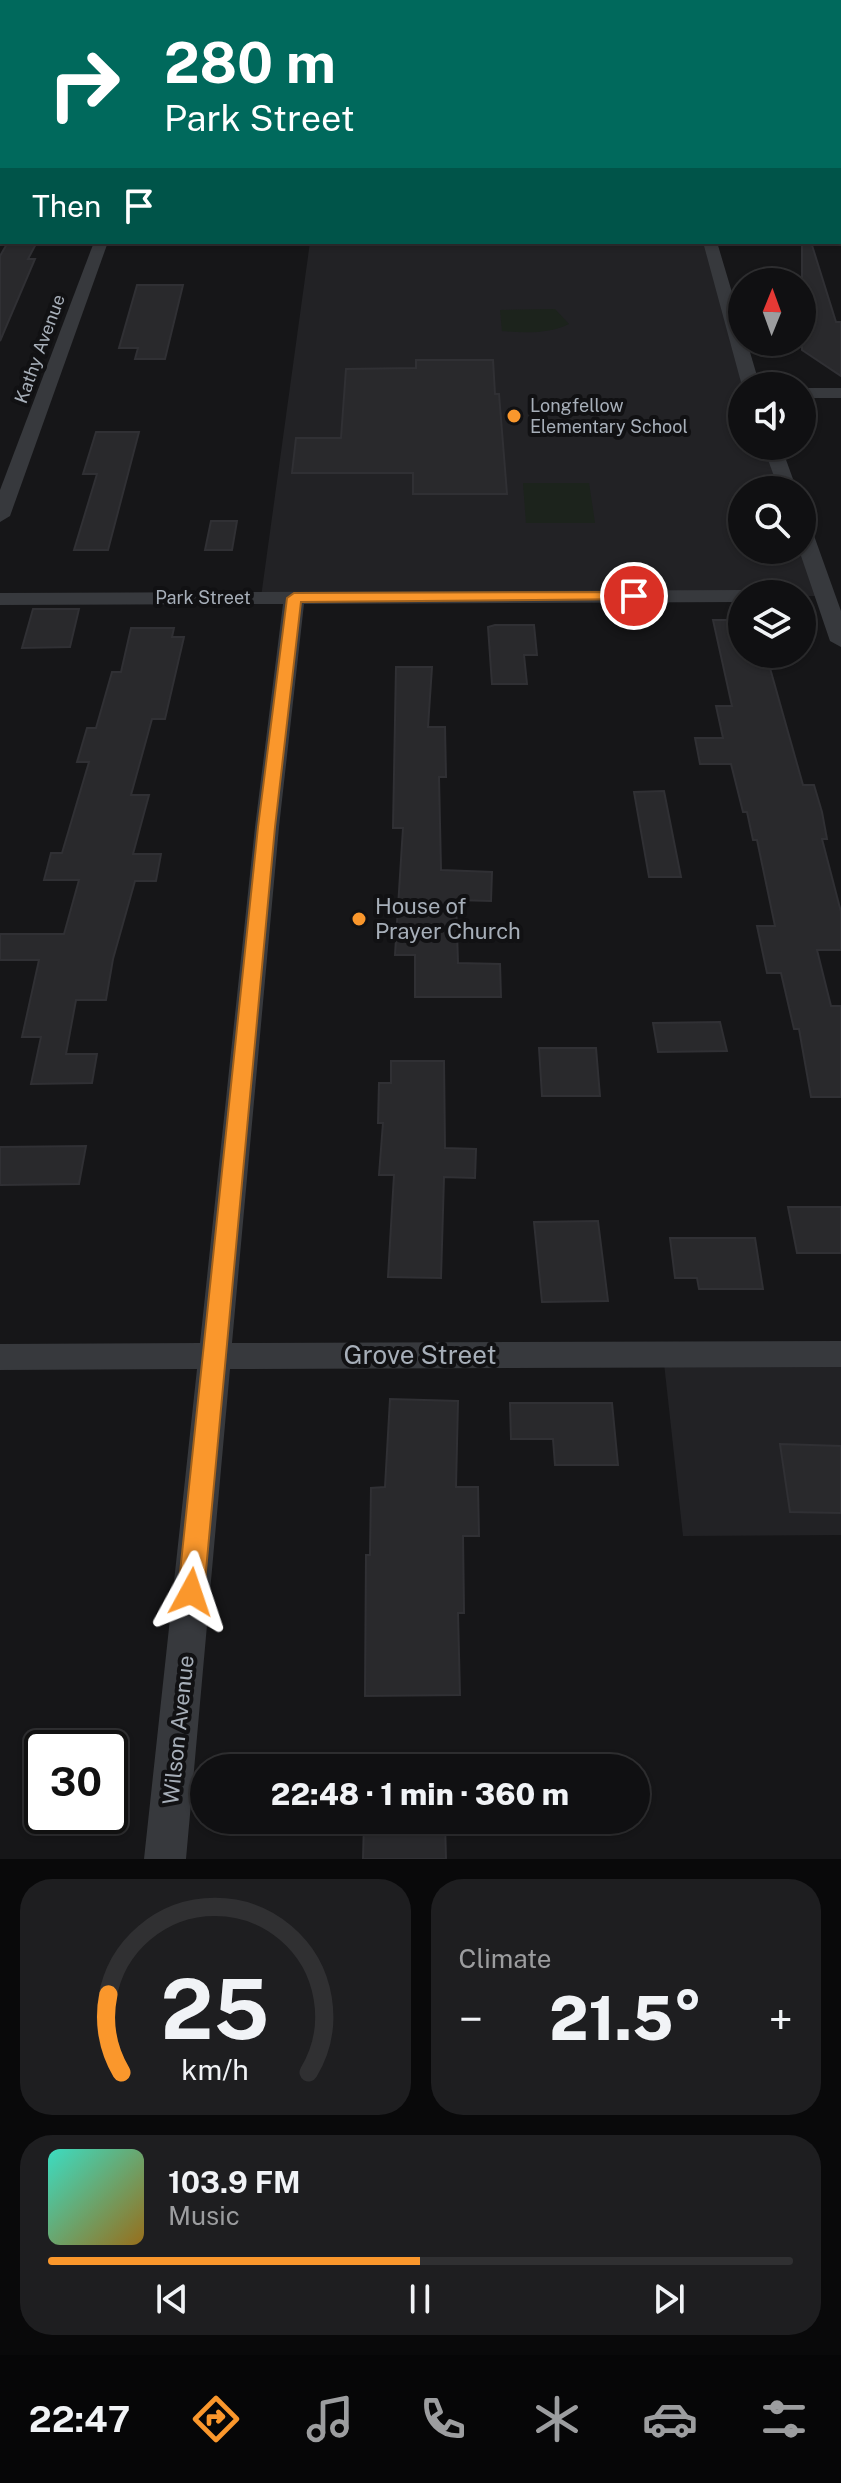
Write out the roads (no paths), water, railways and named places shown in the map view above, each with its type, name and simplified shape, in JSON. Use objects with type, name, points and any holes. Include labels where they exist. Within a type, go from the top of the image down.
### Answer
[{"type":"street","name":"Kathy Avenue","points":[[0,516],[100,244]]},
{"type":"street","points":[[711,244],[747,372]]},
{"type":"street","points":[[816,393],[841,393]]},
{"type":"street","points":[[816,560],[833,596],[841,641]]},
{"type":"street","name":"Park Street","points":[[0,599],[728,596]]},
{"type":"street","name":"Wilson Avenue","points":[[165,1859],[267,827],[294,598]]},
{"type":"street","name":"Grove Street","points":[[0,1357],[841,1354]]},
{"type":"place","name":"Longfellow Elementary School","points":[[514,416]]},
{"type":"place","name":"House of Prayer Church","points":[[359,919]]}]
